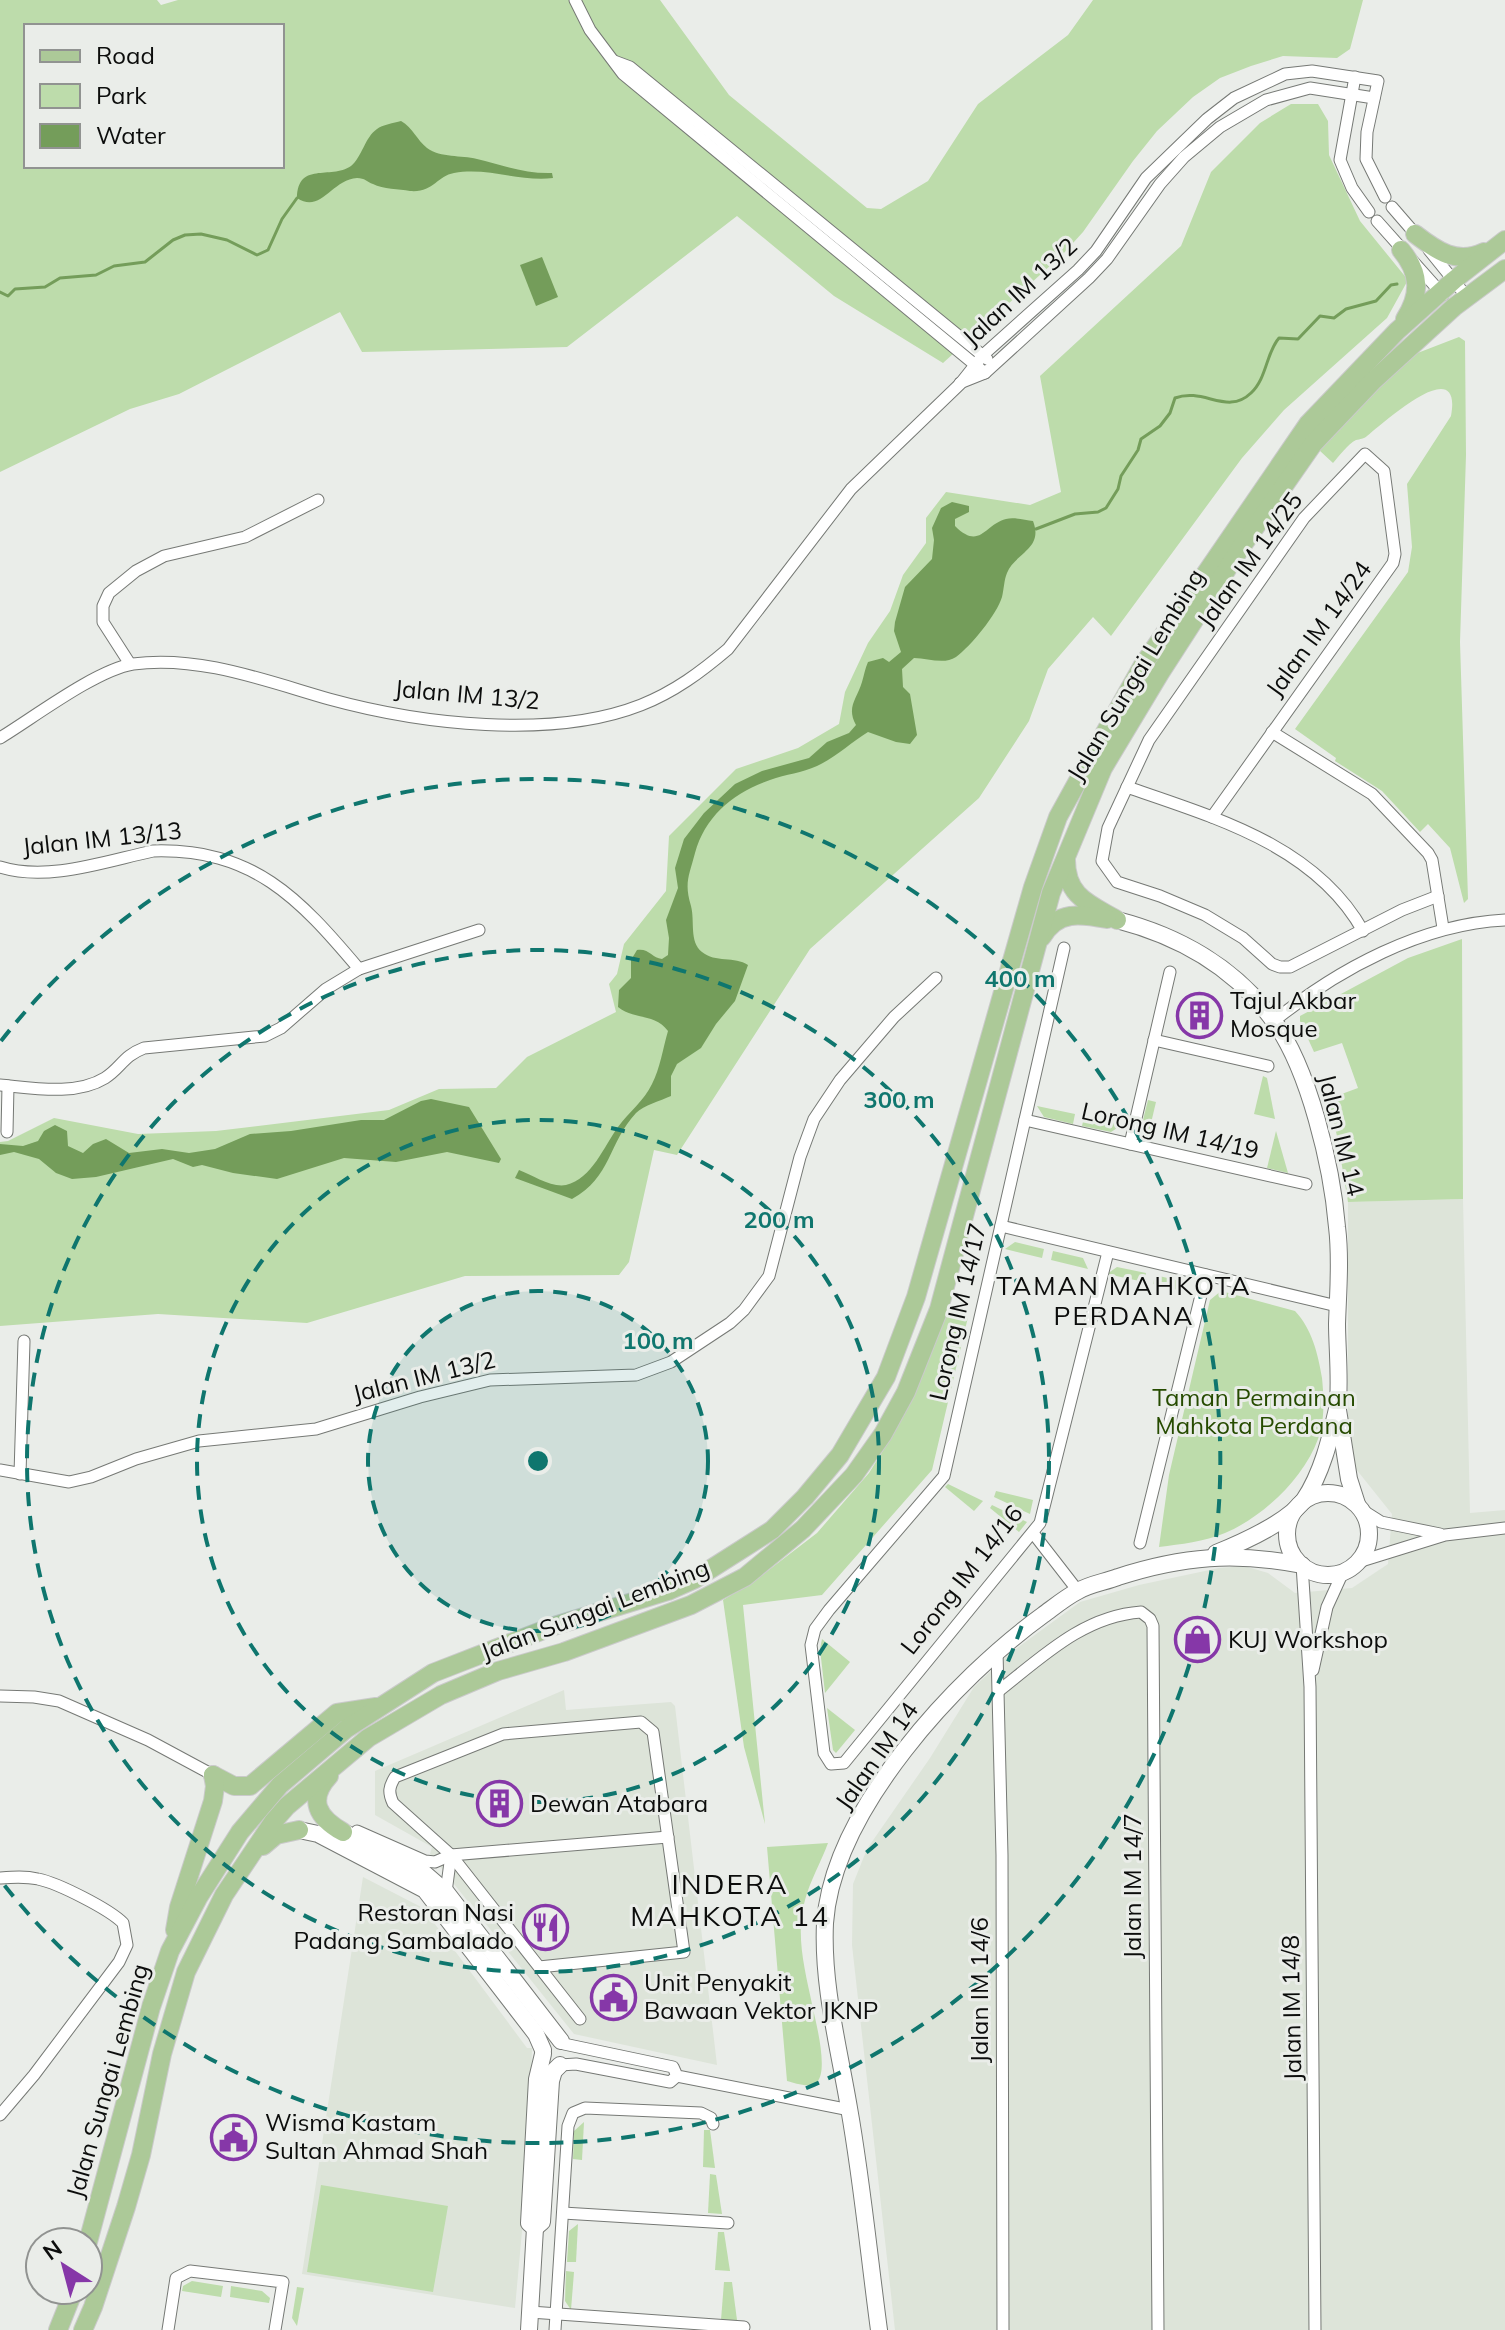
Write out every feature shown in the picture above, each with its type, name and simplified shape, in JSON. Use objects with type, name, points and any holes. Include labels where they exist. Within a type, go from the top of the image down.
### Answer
[{"type":"main road","points":[[1415,234],[1435,249],[1464,258],[1474,257],[1505,240]]},
{"type":"main road","name":"Jalan Sungai Lembing","points":[[92,2226],[147,2021],[170,1951],[198,1898],[240,1832],[280,1785],[376,1707],[433,1673],[554,1626],[668,1591],[695,1579],[772,1530],[840,1455],[886,1377],[916,1297],[1033,887],[1058,817],[1143,665],[1308,424],[1397,331],[1505,240]]},
{"type":"main road","points":[[1397,331],[1413,305],[1417,291],[1411,261],[1401,250]]},
{"type":"main road","name":"Jalan Sungai Lembing","points":[[83,2330],[141,2155],[162,2054],[186,1972],[224,1895],[287,1806],[368,1738],[441,1695],[498,1671],[564,1652],[691,1605],[745,1577],[803,1529],[854,1475],[883,1434],[906,1392],[939,1309],[1051,893],[1103,768],[1240,549],[1313,444],[1339,413],[1374,380],[1461,302],[1505,269]]},
{"type":"main road","points":[[1068,848],[1067,874],[1073,890],[1084,901],[1117,920]]},
{"type":"main road","points":[[1037,945],[1052,924],[1068,915],[1117,920]]},
{"type":"main road","points":[[213,1775],[234,1786],[250,1786],[337,1713],[376,1707]]},
{"type":"main road","points":[[343,1832],[322,1817],[318,1808],[318,1791],[368,1738]]},
{"type":"main road","points":[[170,1951],[179,1907],[213,1801],[213,1775]]},
{"type":"main road","points":[[250,1857],[276,1835],[299,1830]]},
{"type":"main road","points":[[58,2330],[68,2306]]},
{"type":"street","points":[[575,0],[613,61],[630,67],[728,155],[989,368]]},
{"type":"street","name":"Jalan IM 13/2","points":[[2,733],[84,685],[130,664],[177,662],[201,665],[338,701],[424,718],[515,726],[613,714],[676,689],[728,649],[851,489],[960,384],[978,360],[1096,251],[1146,178],[1172,150],[1234,98],[1285,74],[1312,71],[1378,81],[1374,98],[1310,88],[1266,100],[1220,127],[1184,157],[1160,184],[1107,259],[989,368],[960,384]]},
{"type":"street","points":[[1355,77],[1340,160],[1352,188],[1401,250],[1447,286],[1461,302]]},
{"type":"street","points":[[1374,98],[1367,132],[1366,159],[1389,202],[1415,234],[1447,286],[1461,302]]},
{"type":"street","name":"Jalan IM 14/24","points":[[1212,817],[1394,560],[1384,471],[1365,454]]},
{"type":"street","name":"Jalan IM 14/25","points":[[1363,931],[1290,967],[1280,967],[1272,964],[1243,938],[1205,915],[1117,882],[1102,861],[1108,828],[1149,740],[1304,518],[1365,454]]},
{"type":"street","points":[[130,664],[103,622],[103,606],[109,593],[136,571],[164,556],[245,537],[318,500]]},
{"type":"street","points":[[1272,732],[1375,797],[1431,856],[1443,928]]},
{"type":"street","points":[[1127,787],[1212,817],[1267,841],[1301,863],[1351,910],[1363,931],[1402,910],[1438,896]]},
{"type":"street","name":"Jalan IM 13/13","points":[[0,867],[21,871],[53,870],[168,850],[192,851],[241,864],[302,906],[359,969]]},
{"type":"street","name":"Jalan IM 14","points":[[1117,920],[1169,938],[1215,964],[1246,989],[1274,1021],[1294,1057],[1326,1158],[1338,1228],[1337,1410]]},
{"type":"street","points":[[1274,1021],[1290,1007],[1413,939],[1443,928],[1505,920]]},
{"type":"street","points":[[7,1132],[4,1086],[89,1086],[111,1074],[130,1054],[144,1048],[265,1036],[281,1028],[326,989],[359,969],[479,930]]},
{"type":"street","name":"Lorong IM 14/17","points":[[834,1765],[826,1760],[824,1753],[811,1645],[817,1625],[944,1476],[1064,948]]},
{"type":"street","points":[[1130,1144],[1170,972]]},
{"type":"street","name":"Jalan IM 13/2","points":[[0,1470],[69,1482],[199,1441],[316,1429],[420,1397],[490,1380],[636,1375],[671,1362],[730,1323],[744,1310],[769,1276],[800,1157],[814,1119],[840,1080],[894,1017],[936,978]]},
{"type":"street","points":[[1154,1040],[1268,1066]]},
{"type":"street","name":"Lorong IM 14/19","points":[[1025,1120],[1306,1184]]},
{"type":"street","points":[[1001,1226],[1337,1306]]},
{"type":"street","name":"Lorong IM 14/16","points":[[834,1765],[844,1763],[1040,1523],[1108,1252]]},
{"type":"street","points":[[1140,1543],[1206,1275]]},
{"type":"street","points":[[20,1474],[24,1341]]},
{"type":"street","points":[[1302,1565],[1295,1558],[1287,1539],[1290,1518],[1321,1465],[1337,1410]]},
{"type":"street","points":[[1337,1410],[1349,1479],[1369,1527],[1370,1537],[1358,1562]]},
{"type":"street","points":[[1207,1557],[1260,1532],[1317,1494],[1334,1493],[1381,1522],[1445,1535]]},
{"type":"street","points":[[1207,1557],[1257,1557],[1302,1565],[1324,1575],[1343,1572],[1358,1562],[1445,1535],[1505,1528]]},
{"type":"street","points":[[1033,1533],[1078,1591]]},
{"type":"street","name":"Jalan IM 14","points":[[879,2330],[850,2110],[826,1959],[825,1921],[846,1847],[876,1792],[914,1738],[954,1691],[997,1650],[1078,1591],[1142,1570],[1207,1557]]},
{"type":"street","name":"Jalan IM 14/8","points":[[1302,1565],[1310,1687],[1315,2330]]},
{"type":"street","name":"Jalan IM 14/8","points":[[1310,1687],[1327,1607],[1343,1572]]},
{"type":"street","name":"Jalan IM 14/7","points":[[1000,1690],[1071,1634],[1087,1626],[1141,1612],[1150,1619],[1153,1626],[1158,2330]]},
{"type":"street","name":"Jalan IM 14/6","points":[[997,1650],[1000,1690],[1003,2330]]},
{"type":"street","points":[[0,1696],[59,1701],[148,1740],[213,1775]]},
{"type":"street","points":[[539,1967],[684,1952],[653,1732],[641,1722],[503,1734],[395,1777],[389,1794],[393,1803],[451,1855],[539,1967],[580,2019]]},
{"type":"street","points":[[299,1830],[318,1834],[425,1890],[536,2034],[551,2065],[576,2064],[667,2082],[673,2082],[677,2076]]},
{"type":"street","points":[[343,1832],[357,1831],[425,1861],[435,1862],[451,1855],[668,1837]]},
{"type":"street","points":[[343,1832],[424,1873],[446,1892],[562,2042],[568,2055],[554,2071],[551,2081],[542,2222],[535,2228],[529,2330]]},
{"type":"street","points":[[446,1892],[451,1855]]},
{"type":"street","points":[[0,1878],[23,1876],[43,1880],[120,1920],[127,1936],[127,1945],[119,1962],[0,2115]]},
{"type":"street","points":[[535,2228],[529,2223],[537,2079],[548,2042],[562,2042],[673,2067],[677,2076]]},
{"type":"street","points":[[677,2076],[850,2110]]},
{"type":"street","points":[[555,2330],[568,2126],[573,2113],[585,2108],[701,2113],[711,2118],[713,2124]]},
{"type":"street","points":[[563,2213],[728,2223]]},
{"type":"street","points":[[168,2330],[176,2278],[190,2271],[283,2282],[278,2330]]},
{"type":"street","points":[[530,2312],[744,2327]]},
{"type":"shaded area","points":[[1463,1199],[1470,1513],[1505,1510],[1505,2330],[895,2330],[852,1945],[853,1884],[867,1849],[930,1758],[974,1687],[1009,1654],[1080,1602],[1139,1585],[1219,1568],[1244,1566],[1268,1573],[1295,1593],[1352,1588],[1388,1564],[1392,1514],[1356,1469],[1348,1440],[1348,1202]]},
{"type":"shaded area","points":[[564,1690],[566,1710],[671,1702],[675,1706],[717,2065],[574,2034],[430,1854],[432,1847],[375,1815],[375,1771]]},
{"type":"shaded area","points":[[363,1877],[423,1908],[527,2048],[532,2048],[529,2154],[515,2308],[302,2274]]},
{"type":"green space","points":[[0,0],[157,0],[161,5],[178,0],[660,0],[729,95],[867,208],[881,209],[928,181],[978,104],[1068,35],[1093,0],[1363,0],[1350,49],[1337,58],[1283,56],[1220,78],[1193,97],[1157,131],[1083,232],[1063,254],[943,363],[834,296],[737,216],[567,347],[362,352],[340,312],[179,394],[130,409],[0,472]]},
{"type":"green space","points":[[1291,104],[1318,104],[1328,121],[1329,155],[1360,221],[1408,280],[1387,318],[1284,410],[1242,458],[1111,636],[1093,617],[1048,669],[1029,721],[979,798],[810,949],[677,1155],[654,1150],[629,1262],[619,1275],[465,1276],[307,1323],[158,1314],[0,1326],[0,1142],[54,1118],[138,1134],[216,1131],[389,1110],[439,1089],[496,1088],[527,1057],[616,1012],[609,984],[617,974],[624,944],[666,891],[669,836],[736,769],[798,748],[839,724],[845,692],[868,643],[890,611],[903,575],[926,543],[926,518],[946,492],[1030,505],[1061,492],[1040,376],[1181,246],[1211,172],[1260,123]]},
{"type":"green space","points":[[1459,337],[1465,341],[1466,455],[1460,642],[1468,899],[1464,903],[1450,848],[1428,824],[1420,832],[1382,791],[1335,761],[1336,758],[1295,729],[1408,572],[1412,547],[1407,484],[1451,416],[1451,397],[1445,390],[1434,390],[1419,397],[1366,437],[1353,442],[1333,463],[1319,450],[1349,415],[1415,354]]},
{"type":"green space","points":[[1462,939],[1463,1199],[1348,1202],[1328,1099],[1358,1088],[1342,1043],[1314,1052],[1300,1016],[1408,958]]},
{"type":"green space","points":[[1263,1076],[1267,1078],[1275,1119],[1254,1114]]},
{"type":"green space","points":[[1148,1100],[1156,1102],[1147,1140],[1140,1132]]},
{"type":"green space","points":[[1037,1106],[1075,1114],[1073,1124],[1044,1117]]},
{"type":"green space","points":[[1084,1117],[1122,1125],[1111,1132],[1082,1126]]},
{"type":"green space","points":[[1276,1131],[1288,1173],[1267,1168]]},
{"type":"green space","points":[[1015,1242],[1044,1249],[1042,1258],[1005,1249]]},
{"type":"green space","points":[[1053,1251],[1083,1258],[1088,1269],[1051,1260]]},
{"type":"green space","points":[[1117,1267],[1146,1273],[1144,1282],[1107,1274]]},
{"type":"green space","points":[[1155,1275],[1184,1282],[1190,1293],[1153,1284]]},
{"type":"green space","name":"Taman Permainan Mahkota Perdana","points":[[1221,1291],[1295,1311],[1301,1318],[1313,1342],[1322,1378],[1320,1432],[1303,1468],[1280,1495],[1254,1517],[1217,1536],[1159,1547],[1169,1475],[1210,1300]]},
{"type":"green space","points":[[948,1311],[968,1317],[932,1470],[822,1595],[743,1605],[765,1824],[744,1747],[723,1600],[757,1579],[817,1533],[869,1473],[889,1441]]},
{"type":"green space","points":[[948,1484],[983,1501],[974,1511],[945,1487]]},
{"type":"green space","points":[[996,1491],[1033,1500],[1030,1514],[994,1497]]},
{"type":"green space","points":[[992,1505],[1027,1522],[1019,1532],[990,1508]]},
{"type":"green space","points":[[822,1639],[850,1662],[825,1693],[820,1649]]},
{"type":"green space","points":[[827,1708],[855,1730],[836,1753],[833,1750]]},
{"type":"green space","points":[[828,1843],[802,1913],[804,1965],[822,2067],[817,2082],[807,2085],[787,2081],[767,1847]]},
{"type":"green space","points":[[584,2122],[582,2160],[573,2159],[574,2131]]},
{"type":"green space","points":[[704,2130],[710,2130],[715,2168],[703,2167]]},
{"type":"green space","points":[[710,2174],[716,2175],[722,2214],[708,2213]]},
{"type":"green space","points":[[321,2185],[448,2206],[433,2292],[307,2272]]},
{"type":"green space","points":[[578,2224],[576,2262],[567,2262],[569,2231]]},
{"type":"green space","points":[[718,2232],[724,2232],[730,2271],[715,2270]]},
{"type":"green space","points":[[566,2271],[574,2272],[571,2310],[565,2301]]},
{"type":"green space","points":[[192,2281],[223,2286],[221,2297],[182,2291],[183,2286]]},
{"type":"green space","points":[[724,2282],[732,2282],[737,2320],[721,2320]]},
{"type":"green space","points":[[231,2286],[262,2291],[270,2298],[269,2303],[230,2297]]},
{"type":"green space","points":[[297,2287],[304,2288],[297,2326],[292,2318]]},
{"type":"water","points":[[401,121],[433,151],[523,171],[552,173],[553,178],[454,173],[430,187],[410,191],[381,187],[357,178],[340,184],[313,202],[297,198],[303,179],[351,166],[373,133],[382,126]]},
{"type":"water","points":[[542,257],[558,297],[536,306],[520,265]]},
{"type":"water","points":[[952,502],[969,506],[969,512],[955,519],[955,526],[964,533],[977,536],[999,522],[1016,518],[1033,521],[1035,538],[1011,566],[999,604],[969,645],[951,659],[914,658],[902,669],[903,687],[910,694],[917,735],[910,744],[868,732],[817,766],[757,785],[723,807],[700,840],[688,880],[688,891],[698,948],[707,955],[748,965],[735,1001],[701,1048],[677,1064],[671,1076],[671,1096],[636,1113],[602,1170],[585,1190],[572,1199],[515,1178],[519,1170],[555,1185],[575,1182],[590,1169],[618,1127],[649,1090],[668,1031],[657,1021],[618,1007],[619,990],[631,978],[631,960],[637,950],[645,950],[662,959],[668,955],[666,920],[678,888],[675,868],[684,839],[704,813],[735,784],[762,771],[809,758],[827,742],[849,733],[856,725],[852,708],[868,662],[883,658],[889,662],[901,652],[894,631],[905,587],[932,559],[932,528],[941,508]]},
{"type":"water","points":[[431,1099],[469,1107],[501,1159],[499,1163],[447,1152],[396,1162],[344,1158],[277,1179],[202,1165],[193,1167],[173,1159],[96,1177],[72,1179],[56,1173],[39,1159],[14,1152],[0,1155],[0,1144],[23,1146],[38,1141],[44,1131],[55,1125],[67,1131],[68,1146],[83,1153],[93,1144],[106,1139],[129,1153],[162,1149],[189,1153],[215,1149],[250,1134],[384,1120]]},
{"type":"waterway","points":[[0,292],[8,296],[15,289],[45,287],[60,278],[96,275],[114,266],[145,262],[173,240],[185,235],[201,234],[227,240],[257,255],[268,250],[282,219],[297,198]]},
{"type":"waterway","points":[[1036,529],[1075,514],[1098,512],[1106,508],[1141,439],[1160,426],[1170,413],[1175,398],[1196,396],[1224,402],[1242,399],[1256,387],[1279,338],[1298,339],[1320,316],[1334,318],[1346,309],[1376,301],[1391,285],[1397,284]]},
{"type":"place","name":"Tajul Akbar Mosque","points":[[1199,1015]]},
{"type":"place","name":"KUJ Workshop","points":[[1197,1640]]},
{"type":"place","name":"Dewan Atabara","points":[[499,1804]]},
{"type":"place","name":"Restoran Nasi Padang Sambalado","points":[[545,1927]]},
{"type":"place","name":"Unit Penyakit Bawaan Vektor JKNP","points":[[613,1997]]},
{"type":"place","name":"Wisma Kastam Sultan Ahmad Shah","points":[[234,2137]]},
{"type":"district","name":"TAMAN MAHKOTA PERDANA","points":[[1124,1301]]},
{"type":"district","name":"INDERA MAHKOTA 14","points":[[730,1900]]}]
